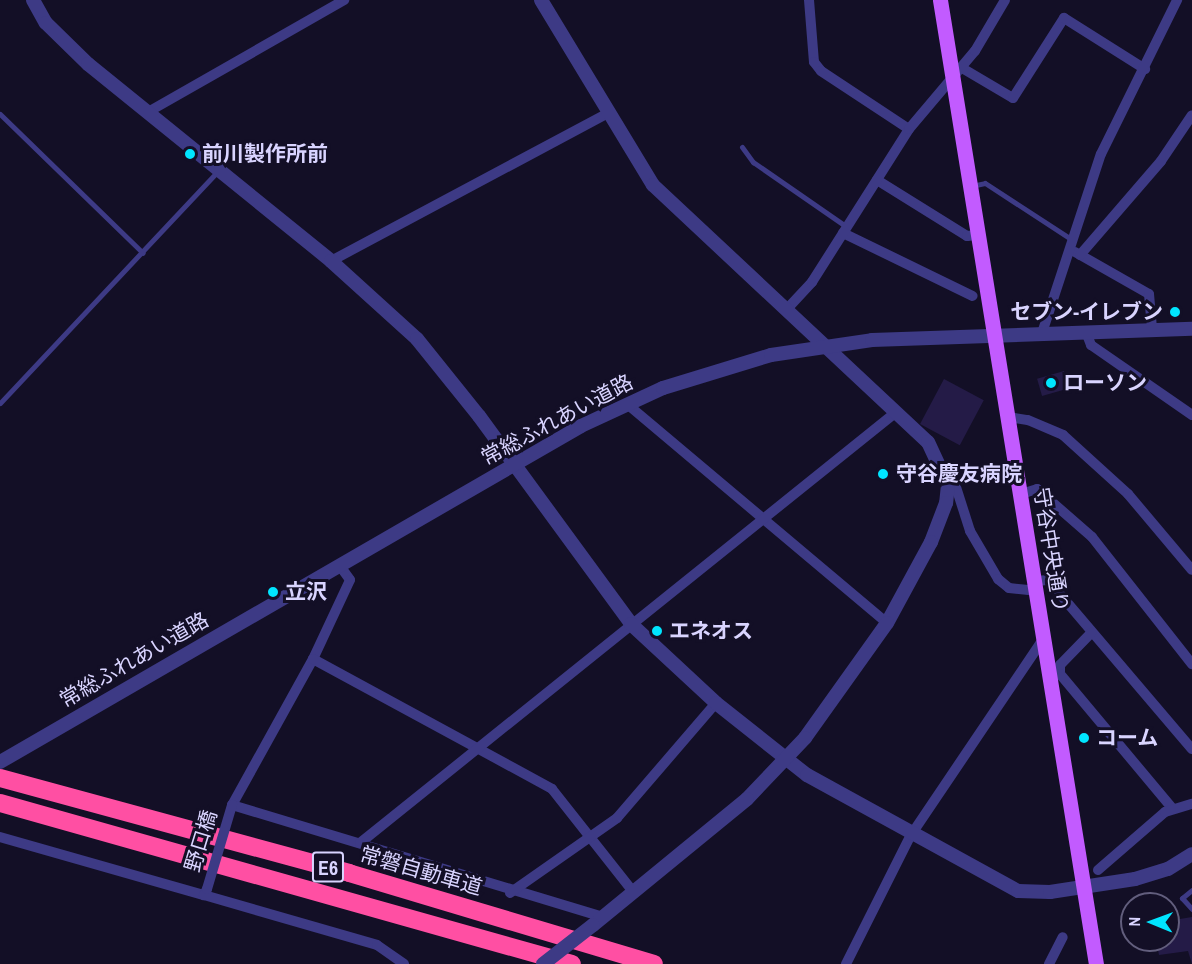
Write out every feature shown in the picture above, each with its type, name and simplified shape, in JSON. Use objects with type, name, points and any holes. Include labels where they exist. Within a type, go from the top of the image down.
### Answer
[{"type":"highway","name":"常磐自動車道","points":[[0,778],[349,873],[654,964]]},
{"type":"highway","name":"E6","points":[[0,803],[572,964]]},
{"type":"main road","name":"守谷中央通り","points":[[940,0],[958,73],[977,235],[1022,494],[1043,639],[1055,675],[1083,888],[1096,964]]},
{"type":"street","points":[[33,0],[65,44],[331,261],[417,339],[631,624],[716,704],[786,759],[912,835],[1018,891],[1083,888],[1152,875],[1192,854]]},
{"type":"street","points":[[148,112],[344,0]]},
{"type":"street","points":[[541,0],[608,113],[669,202],[788,309],[824,346],[928,442],[948,485],[946,503],[931,543],[887,623],[845,686],[786,759],[747,799],[634,893],[543,964]]},
{"type":"street","points":[[809,0],[814,62],[821,71],[909,129]]},
{"type":"street","points":[[788,309],[812,282],[909,129],[958,73],[1005,0]]},
{"type":"street","points":[[1042,333],[1045,314],[1076,249],[1101,154],[1145,69],[1177,0]]},
{"type":"street","points":[[958,73],[1013,98],[1064,18],[1145,69]]},
{"type":"street","points":[[331,261],[608,113]]},
{"type":"street","points":[[1076,249],[1161,160],[1192,115]]},
{"type":"street","points":[[877,180],[967,236],[977,235]]},
{"type":"street","points":[[845,230],[973,296]]},
{"type":"street","points":[[1076,249],[1149,294],[1152,331]]},
{"type":"street","name":"常総ふれあい道路","points":[[4,760],[513,465],[627,404],[716,370],[824,346],[994,334],[1192,329]]},
{"type":"street","points":[[1086,332],[1091,345],[1192,415]]},
{"type":"street","points":[[627,404],[887,623]]},
{"type":"street","points":[[360,843],[480,748],[762,516],[895,412]]},
{"type":"street","points":[[1008,417],[1063,435],[1128,494],[1192,570]]},
{"type":"street","points":[[948,485],[956,487],[970,531],[998,579],[1009,588],[1035,586],[1048,580],[1192,749]]},
{"type":"street","points":[[1022,494],[1037,489],[1092,537],[1192,664]]},
{"type":"street","name":"野口橋","points":[[206,892],[232,805],[314,659],[350,580],[340,566]]},
{"type":"street","points":[[1091,633],[1060,665],[1055,675],[1172,808]]},
{"type":"street","points":[[846,964],[912,835],[1043,639]]},
{"type":"street","points":[[314,659],[552,789],[634,893]]},
{"type":"street","points":[[510,893],[617,818],[716,704]]},
{"type":"street","points":[[1098,870],[1172,808],[1192,804]]},
{"type":"street","points":[[232,805],[360,843],[598,921]]},
{"type":"street","points":[[0,837],[206,892],[377,945],[404,964]]},
{"type":"street","points":[[1049,964],[1063,937]]},
{"type":"lane","points":[[0,114],[143,253]]},
{"type":"lane","points":[[742,147],[753,162],[845,230]]},
{"type":"lane","points":[[0,403],[219,171]]},
{"type":"lane","points":[[970,186],[986,183],[1076,249]]},
{"type":"lane","points":[[1192,890],[1182,901],[1192,909]]},
{"type":"building","points":[[1064,371],[1069,388],[1042,396],[1037,379]]},
{"type":"building","points":[[944,379],[984,400],[960,445],[920,424]]},
{"type":"building","points":[[1192,917],[1192,964],[1188,951],[1159,955],[1158,952],[1180,952],[1180,919]]},
{"type":"place","name":"前川製作所前","points":[[190,154]]},
{"type":"place","name":"セブン-イレブン","points":[[1175,312]]},
{"type":"place","name":"ローソン","points":[[1051,383]]},
{"type":"place","name":"守谷慶友病院","points":[[883,474]]},
{"type":"place","name":"立沢","points":[[273,592]]},
{"type":"place","name":"エネオス","points":[[657,631]]},
{"type":"place","name":"コーム","points":[[1084,738]]}]
